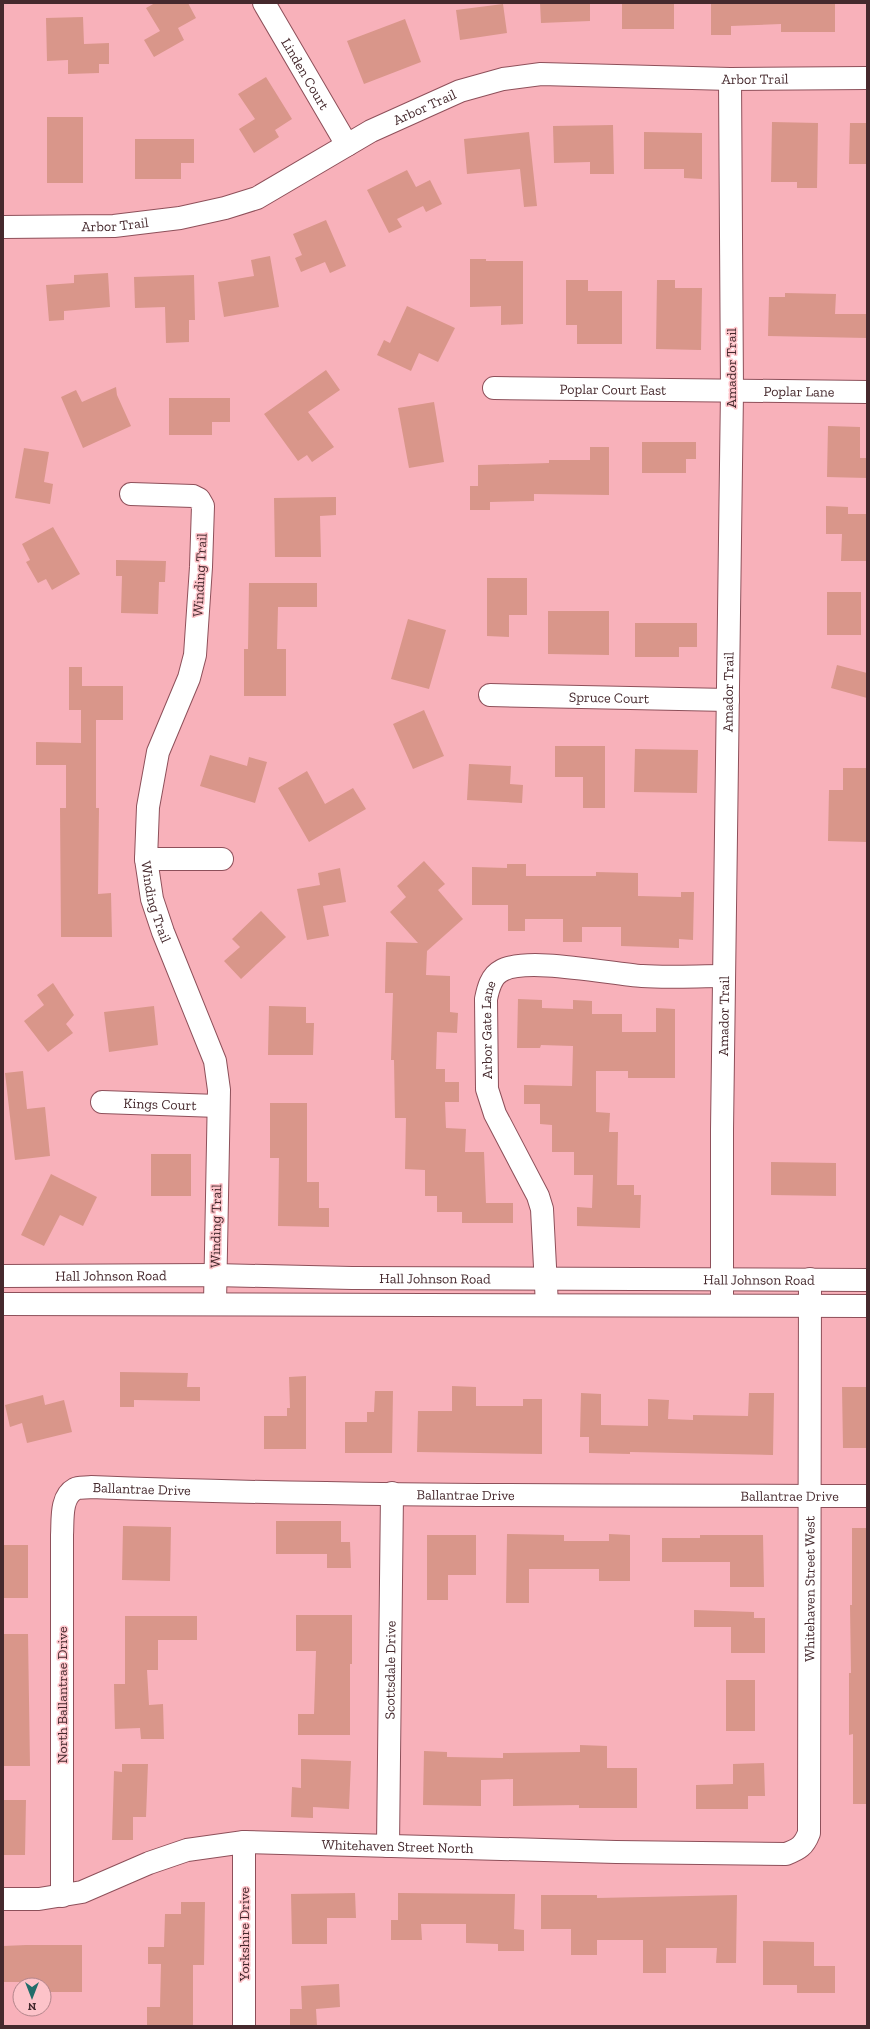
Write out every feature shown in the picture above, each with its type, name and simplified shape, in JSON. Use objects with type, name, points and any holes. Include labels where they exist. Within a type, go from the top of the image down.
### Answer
[{"type":"street","name":"Linden Court","points":[[264,3],[347,145]]},
{"type":"street","name":"Arbor Trail","points":[[3,227],[114,226],[180,218],[225,208],[257,198],[371,131],[460,91],[503,79],[542,74],[730,79],[867,78]]},
{"type":"street","name":"Amador Trail","points":[[722,1305],[720,1278],[732,391],[730,79]]},
{"type":"street","name":"Poplar Court East","points":[[494,388],[732,391]]},
{"type":"street","name":"Poplar Lane","points":[[732,391],[867,392]]},
{"type":"street","name":"Winding Trail","points":[[131,494],[193,496],[199,499],[203,506],[201,567],[195,655],[189,678],[158,752],[148,807],[146,859],[152,899],[163,932],[215,1061],[218,1106],[214,1275],[215,1303]]},
{"type":"street","name":"Spruce Court","points":[[490,696],[728,700]]},
{"type":"street","points":[[146,859],[222,859]]},
{"type":"street","name":"Arbor Gate Lane","points":[[546,1304],[542,1209],[538,1196],[495,1114],[486,1089],[486,999],[488,987],[499,971],[515,966],[570,967],[643,976],[724,976]]},
{"type":"street","name":"Kings Court","points":[[102,1102],[218,1106]]},
{"type":"street","name":"Hall Johnson Road","points":[[3,1276],[214,1275],[352,1278],[720,1278],[867,1280]]},
{"type":"street","name":"Whitehaven Street West","points":[[800,1848],[805,1843],[809,1833],[810,1279]]},
{"type":"street","name":"Hall Johnson Road","points":[[3,1304],[215,1303],[867,1306]]},
{"type":"street","name":"Ballantrae Drive","points":[[68,1496],[75,1489],[91,1487],[214,1492],[867,1496]]},
{"type":"street","name":"Scottsdale Drive","points":[[388,1846],[392,1493]]},
{"type":"street","name":"North Ballantrae Drive","points":[[62,1896],[62,1534],[64,1503],[68,1496]]},
{"type":"street","name":"Whitehaven Street North","points":[[3,1899],[39,1899],[82,1892],[149,1863],[187,1850],[244,1842],[616,1852],[786,1854],[800,1848]]},
{"type":"street","name":"Yorkshire Drive","points":[[244,1842],[244,2026]]},
{"type":"building","points":[[155,3],[188,3],[196,18],[178,28],[184,40],[154,57],[144,40],[160,31],[146,8]]},
{"type":"building","points":[[540,3],[590,3],[590,21],[541,23]]},
{"type":"building","points":[[622,3],[674,3],[674,29],[622,29]]},
{"type":"building","points":[[711,3],[835,3],[835,32],[781,32],[781,24],[731,26],[731,35],[711,35]]},
{"type":"building","points":[[503,4],[507,33],[460,40],[456,10]]},
{"type":"building","points":[[83,17],[84,44],[109,43],[109,64],[99,64],[99,73],[68,74],[68,60],[47,61],[46,18]]},
{"type":"building","points":[[405,19],[421,62],[364,84],[347,41]]},
{"type":"building","points":[[266,77],[292,119],[275,130],[279,137],[254,153],[239,129],[255,119],[238,94]]},
{"type":"building","points":[[47,117],[83,117],[83,183],[47,183]]},
{"type":"building","points":[[772,122],[818,123],[817,188],[797,188],[797,182],[771,182]]},
{"type":"building","points":[[850,123],[867,123],[867,164],[849,164]]},
{"type":"building","points":[[613,125],[614,174],[590,174],[590,162],[554,163],[553,126]]},
{"type":"building","points":[[529,132],[537,206],[524,207],[520,169],[467,174],[464,139]]},
{"type":"building","points":[[644,132],[702,133],[702,179],[684,178],[684,169],[644,169]]},
{"type":"building","points":[[135,139],[194,139],[194,163],[181,163],[181,179],[135,179]]},
{"type":"building","points":[[407,170],[416,187],[430,180],[442,204],[426,212],[423,206],[397,219],[402,227],[389,233],[367,190]]},
{"type":"building","points":[[326,220],[346,266],[330,273],[325,262],[301,272],[295,258],[302,255],[293,234]]},
{"type":"building","points":[[270,256],[279,307],[224,317],[218,282],[254,276],[251,260]]},
{"type":"building","points":[[470,259],[486,259],[486,261],[523,261],[523,324],[501,325],[501,306],[470,307]]},
{"type":"building","points":[[108,273],[110,307],[64,311],[64,320],[49,321],[46,285],[74,283],[74,275]]},
{"type":"building","points":[[194,275],[195,320],[189,320],[189,342],[166,343],[165,307],[135,308],[134,277]]},
{"type":"building","points":[[566,280],[588,280],[588,291],[622,291],[622,344],[577,344],[577,325],[566,325]]},
{"type":"building","points":[[657,280],[675,280],[675,288],[702,288],[701,350],[656,349]]},
{"type":"building","points":[[785,293],[836,294],[835,314],[867,314],[867,338],[768,336],[769,297],[785,297]]},
{"type":"building","points":[[407,306],[455,328],[438,362],[419,353],[411,371],[377,355],[384,340],[390,343]]},
{"type":"building","points":[[326,370],[340,390],[308,412],[334,447],[312,462],[307,455],[298,461],[264,414]]},
{"type":"building","points":[[116,387],[117,395],[131,426],[83,448],[61,397],[76,390],[82,402]]},
{"type":"building","points":[[169,398],[230,398],[230,422],[212,422],[212,435],[169,435]]},
{"type":"building","points":[[434,402],[444,462],[409,468],[398,408]]},
{"type":"building","points":[[828,426],[860,427],[860,458],[867,458],[867,478],[827,477]]},
{"type":"building","points":[[642,442],[696,442],[696,459],[686,459],[686,473],[642,473]]},
{"type":"building","points":[[590,447],[609,447],[609,495],[534,494],[534,501],[490,502],[490,510],[470,510],[470,486],[478,486],[478,465],[549,463],[549,460],[590,460]]},
{"type":"building","points":[[24,448],[49,452],[44,482],[53,484],[50,504],[15,498]]},
{"type":"building","points":[[336,497],[336,515],[320,516],[321,557],[275,557],[274,498]]},
{"type":"building","points":[[826,506],[848,507],[848,514],[867,514],[867,561],[841,561],[842,534],[826,534]]},
{"type":"building","points":[[53,527],[80,574],[52,590],[46,579],[38,583],[26,562],[30,560],[22,544]]},
{"type":"building","points":[[116,560],[166,561],[165,582],[159,582],[158,614],[121,613],[122,576],[116,576]]},
{"type":"building","points":[[487,578],[527,578],[527,615],[509,615],[509,637],[487,636]]},
{"type":"building","points":[[249,583],[317,583],[317,607],[278,607],[277,649],[286,649],[286,696],[244,696],[244,649],[248,649]]},
{"type":"building","points":[[827,592],[861,592],[861,635],[827,635]]},
{"type":"building","points":[[548,611],[609,611],[609,655],[548,654]]},
{"type":"building","points":[[408,619],[446,630],[429,689],[391,679]]},
{"type":"building","points":[[635,623],[697,623],[697,647],[679,647],[679,657],[635,657]]},
{"type":"building","points":[[837,665],[867,673],[867,698],[831,688]]},
{"type":"building","points":[[69,667],[82,667],[82,686],[123,686],[123,720],[96,720],[96,808],[99,808],[98,894],[111,893],[112,937],[61,937],[60,808],[66,808],[66,765],[36,765],[36,742],[81,743],[81,710],[69,710]]},
{"type":"building","points":[[424,710],[444,756],[413,769],[393,724]]},
{"type":"building","points":[[555,746],[605,746],[605,808],[583,808],[583,777],[555,777]]},
{"type":"building","points":[[635,749],[698,750],[697,793],[634,792]]},
{"type":"building","points":[[210,755],[247,766],[249,757],[267,762],[255,803],[200,786]]},
{"type":"building","points":[[469,764],[511,766],[510,784],[523,785],[522,803],[467,800]]},
{"type":"building","points":[[843,768],[867,768],[867,842],[828,841],[829,790],[843,790]]},
{"type":"building","points":[[307,771],[325,804],[353,788],[366,809],[309,842],[278,788]]},
{"type":"building","points":[[424,861],[445,884],[438,890],[463,919],[427,951],[426,975],[450,976],[450,1012],[458,1013],[457,1033],[437,1032],[436,1069],[445,1069],[445,1082],[459,1082],[459,1102],[445,1102],[446,1128],[466,1129],[465,1152],[484,1152],[486,1203],[513,1203],[513,1223],[462,1223],[462,1212],[437,1212],[437,1196],[425,1196],[425,1170],[405,1169],[406,1118],[395,1118],[394,1060],[391,1060],[393,993],[385,993],[386,942],[418,943],[390,912],[406,897],[397,886]]},
{"type":"building","points":[[507,864],[526,864],[526,876],[596,876],[596,872],[638,873],[638,896],[681,897],[681,892],[694,892],[693,940],[679,939],[679,948],[621,946],[621,927],[582,927],[582,942],[563,942],[563,919],[525,919],[525,931],[508,931],[508,905],[472,905],[472,867],[507,868]]},
{"type":"building","points":[[340,868],[346,902],[323,906],[329,936],[307,940],[297,889],[320,885],[318,873]]},
{"type":"building","points":[[261,911],[286,937],[241,979],[224,961],[240,947],[232,939]]},
{"type":"building","points":[[53,983],[74,1015],[66,1024],[73,1033],[48,1052],[24,1021],[44,1005],[37,995]]},
{"type":"building","points":[[518,999],[542,1000],[542,1008],[573,1009],[573,1000],[592,1001],[592,1014],[622,1014],[622,1032],[656,1032],[656,1008],[675,1009],[675,1078],[628,1078],[628,1071],[596,1071],[596,1112],[610,1113],[609,1132],[618,1132],[617,1185],[634,1185],[634,1195],[641,1195],[640,1228],[577,1226],[577,1207],[592,1208],[593,1175],[574,1175],[574,1152],[552,1152],[552,1125],[540,1124],[540,1104],[524,1104],[524,1085],[572,1086],[573,1046],[541,1045],[540,1048],[517,1048]]},
{"type":"building","points":[[154,1006],[158,1045],[109,1052],[104,1012]]},
{"type":"building","points":[[269,1006],[306,1007],[306,1023],[314,1023],[313,1055],[268,1055]]},
{"type":"building","points":[[23,1071],[27,1109],[45,1107],[50,1156],[15,1160],[5,1073]]},
{"type":"building","points":[[270,1103],[307,1103],[307,1182],[319,1182],[319,1208],[329,1208],[329,1227],[278,1226],[279,1158],[270,1158]]},
{"type":"building","points":[[151,1154],[191,1154],[191,1196],[151,1196]]},
{"type":"building","points":[[771,1162],[836,1163],[836,1196],[771,1195]]},
{"type":"building","points":[[51,1174],[97,1197],[83,1226],[60,1215],[44,1246],[21,1235]]},
{"type":"building","points":[[120,1372],[188,1373],[187,1387],[200,1387],[200,1401],[134,1400],[134,1407],[120,1407]]},
{"type":"building","points":[[306,1376],[306,1449],[264,1449],[264,1416],[287,1416],[287,1408],[290,1408],[289,1377]]},
{"type":"building","points":[[452,1386],[476,1387],[476,1406],[523,1406],[523,1399],[542,1399],[542,1454],[417,1452],[418,1411],[452,1411]]},
{"type":"building","points":[[842,1387],[867,1387],[867,1448],[843,1448]]},
{"type":"building","points":[[375,1391],[393,1391],[392,1453],[345,1453],[345,1422],[367,1422],[367,1412],[374,1412]]},
{"type":"building","points":[[581,1393],[601,1394],[601,1425],[648,1426],[648,1399],[669,1400],[668,1419],[693,1420],[693,1415],[748,1416],[749,1393],[774,1393],[773,1455],[630,1452],[630,1454],[589,1453],[589,1437],[580,1437]]},
{"type":"building","points":[[43,1395],[45,1405],[64,1400],[72,1432],[27,1443],[22,1423],[10,1427],[5,1405]]},
{"type":"building","points":[[276,1521],[341,1521],[341,1542],[350,1542],[351,1568],[327,1568],[327,1554],[276,1554]]},
{"type":"building","points":[[123,1526],[171,1527],[170,1581],[122,1580]]},
{"type":"building","points":[[852,1528],[867,1528],[867,1804],[853,1804],[853,1734],[849,1735]]},
{"type":"building","points":[[507,1534],[564,1535],[564,1541],[609,1541],[609,1534],[630,1535],[630,1581],[599,1581],[599,1569],[529,1569],[529,1603],[506,1603]]},
{"type":"building","points":[[427,1535],[476,1535],[476,1575],[448,1575],[448,1600],[427,1600]]},
{"type":"building","points":[[700,1535],[763,1535],[764,1587],[730,1587],[730,1562],[662,1562],[662,1538],[700,1538]]},
{"type":"building","points":[[3,1545],[28,1545],[28,1598],[3,1598]]},
{"type":"building","points":[[694,1610],[754,1612],[754,1618],[765,1618],[765,1653],[731,1653],[731,1627],[694,1627]]},
{"type":"building","points":[[296,1615],[352,1615],[350,1735],[298,1735],[298,1714],[314,1714],[316,1651],[296,1651]]},
{"type":"building","points":[[125,1616],[197,1616],[197,1640],[158,1640],[158,1670],[147,1670],[149,1705],[163,1704],[164,1739],[141,1739],[140,1728],[115,1729],[114,1684],[125,1684]]},
{"type":"building","points":[[3,1634],[28,1634],[30,1766],[3,1766]]},
{"type":"building","points":[[726,1680],[755,1680],[755,1731],[726,1731]]},
{"type":"building","points":[[580,1745],[607,1746],[607,1768],[637,1768],[637,1808],[579,1808],[579,1805],[513,1806],[513,1779],[481,1780],[481,1806],[423,1805],[424,1751],[447,1752],[447,1757],[503,1758],[503,1753],[580,1752]]},
{"type":"building","points":[[301,1759],[351,1761],[349,1809],[313,1807],[313,1818],[291,1817],[292,1787],[301,1788]]},
{"type":"building","points":[[764,1763],[765,1796],[748,1796],[748,1809],[696,1809],[696,1785],[733,1784],[733,1764]]},
{"type":"building","points":[[122,1764],[148,1764],[146,1817],[133,1817],[133,1840],[112,1840],[114,1771],[122,1772]]},
{"type":"building","points":[[3,1800],[26,1800],[25,1855],[3,1855]]},
{"type":"building","points":[[355,1893],[356,1918],[327,1918],[327,1944],[292,1944],[291,1894]]},
{"type":"building","points":[[398,1893],[515,1894],[514,1929],[524,1930],[524,1951],[498,1951],[498,1944],[466,1943],[466,1924],[421,1924],[422,1940],[391,1940],[391,1920],[398,1920]]},
{"type":"building","points":[[541,1895],[597,1895],[597,1898],[737,1895],[736,1963],[716,1963],[717,1948],[666,1948],[666,1973],[643,1973],[643,1940],[597,1940],[597,1955],[571,1955],[571,1929],[541,1929]]},
{"type":"building","points":[[181,1902],[205,1902],[204,1965],[193,1965],[193,2026],[147,2026],[147,2007],[160,2007],[161,1964],[148,1964],[148,1947],[164,1947],[165,1914],[181,1914]]},
{"type":"building","points":[[763,1941],[814,1942],[814,1966],[835,1966],[835,1993],[797,1993],[797,1985],[763,1985]]},
{"type":"building","points":[[82,1945],[82,1992],[52,1992],[52,1977],[12,1977],[12,1982],[3,1982],[3,1946]]},
{"type":"building","points":[[339,1984],[340,2007],[316,2009],[317,2026],[290,2026],[290,2009],[302,2009],[301,1986]]}]
